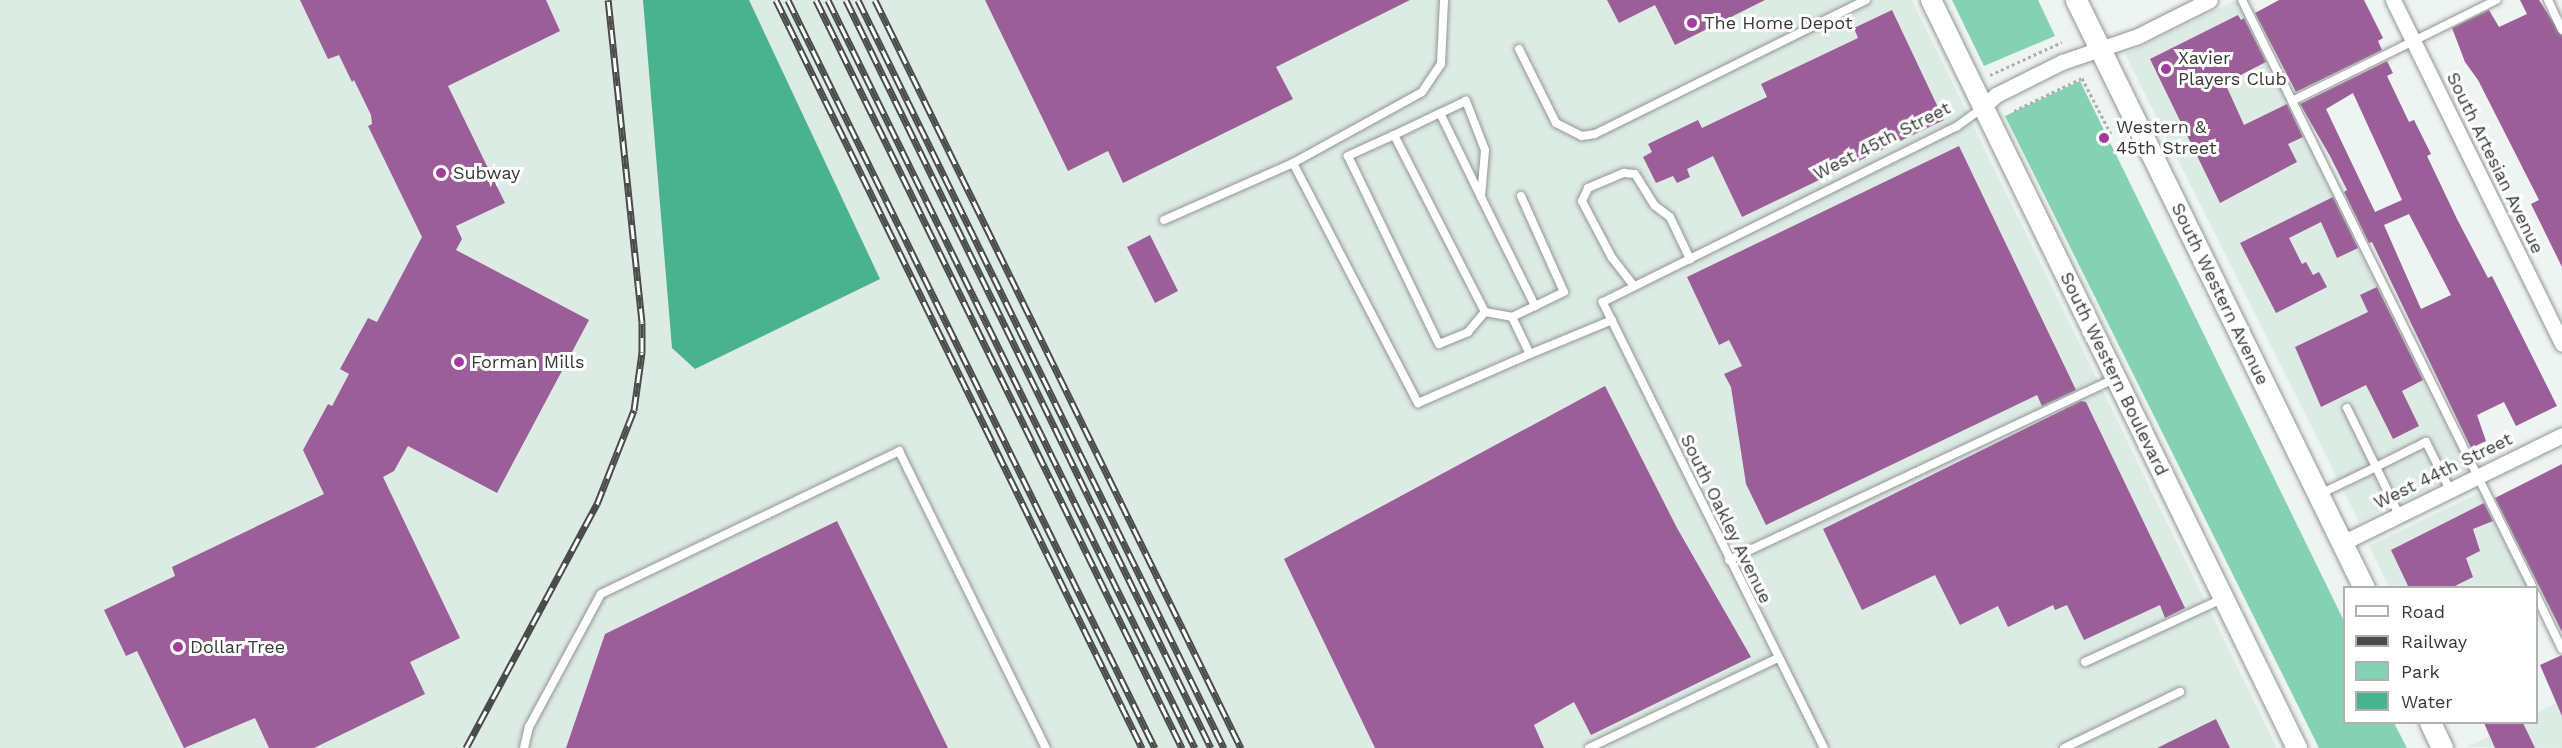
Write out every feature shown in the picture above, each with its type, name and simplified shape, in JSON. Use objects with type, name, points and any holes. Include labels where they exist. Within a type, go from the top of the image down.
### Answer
[{"type":"main road","name":"South Western Avenue","points":[[2076,0],[2363,586]]},
{"type":"main road","points":[[2430,724],[2442,748]]},
{"type":"street","name":"South Western Boulevard","points":[[1931,0],[2297,748]]},
{"type":"street","name":"West 45th Street","points":[[1983,107],[1996,95],[2098,46],[2138,36],[2210,0]]},
{"type":"street","name":"South Artesian Avenue","points":[[2392,0],[2562,344]]},
{"type":"street","name":"West 44th Street","points":[[2342,543],[2562,435]]},
{"type":"lane","points":[[1164,220],[1293,164],[1422,92],[1441,64],[1444,0]]},
{"type":"lane","points":[[1519,49],[1556,123],[1563,130],[1582,136],[1595,134],[1866,0]]},
{"type":"lane","points":[[2242,0],[2532,586]]},
{"type":"lane","points":[[2292,101],[2496,0]]},
{"type":"lane","points":[[2548,0],[2562,30]]},
{"type":"lane","points":[[1481,197],[1485,150],[1466,101],[1348,156],[1439,344],[1468,332],[1485,312]]},
{"type":"lane","name":"West 45th Street","points":[[1603,302],[1956,127],[1983,107]]},
{"type":"lane","points":[[1440,113],[1535,306]]},
{"type":"lane","points":[[1394,135],[1485,312]]},
{"type":"lane","points":[[1293,164],[1418,404],[1612,320]]},
{"type":"lane","points":[[1634,286],[1612,258],[1582,201],[1588,188],[1624,173],[1635,174],[1654,205],[1670,217],[1690,259]]},
{"type":"lane","points":[[1485,312],[1512,317],[1564,292],[1521,196]]},
{"type":"lane","name":"South Oakley Avenue","points":[[1603,302],[1824,748]]},
{"type":"lane","points":[[1512,317],[1530,354]]},
{"type":"lane","points":[[1730,560],[2116,378]]},
{"type":"lane","points":[[2347,408],[2399,515]]},
{"type":"lane","points":[[2318,495],[2426,442],[2450,490]]},
{"type":"lane","points":[[524,748],[529,727],[601,594],[899,452],[1046,748]]},
{"type":"lane","points":[[2538,598],[2562,649]]},
{"type":"lane","points":[[2085,662],[2224,599]]},
{"type":"lane","points":[[1588,748],[1778,658]]},
{"type":"lane","points":[[2064,748],[2180,692]]},
{"type":"path","points":[[1990,75],[2062,42]]},
{"type":"path","points":[[2013,111],[2082,78],[2112,136]]},
{"type":"shaded area","points":[[0,0],[1912,0],[2277,748],[0,748]]},
{"type":"shaded area","points":[[2237,0],[2242,0],[2474,467],[2359,522],[2125,54]]},
{"type":"shaded area","points":[[2485,490],[2533,586],[2389,586],[2369,546]]},
{"type":"shaded area","points":[[2562,700],[2562,748],[2467,747],[2515,724],[2538,724],[2538,712]]},
{"type":"green space","points":[[1952,0],[2038,0],[2055,36],[1984,66]]},
{"type":"green space","points":[[2080,81],[2343,619],[2343,724],[2395,724],[2407,748],[2319,748],[2005,116]]},
{"type":"water","points":[[643,0],[749,0],[880,279],[695,369],[672,348]]},
{"type":"building","points":[[300,0],[546,0],[560,31],[448,86],[505,203],[456,226],[462,239],[456,250],[589,320],[497,493],[408,446],[394,471],[383,477],[460,638],[410,662],[425,694],[314,748],[269,748],[255,718],[184,748],[137,651],[126,656],[104,610],[175,576],[172,567],[324,494],[303,450],[328,404],[332,406],[349,374],[340,369],[368,318],[377,322],[422,237],[368,126],[372,124],[371,115],[354,80],[352,82],[339,55],[328,59]]},
{"type":"building","points":[[985,0],[1410,0],[1276,67],[1293,99],[1123,183],[1108,151],[1068,171]]},
{"type":"building","name":"The Home Depot","points":[[1607,0],[1765,0],[1675,45],[1655,5],[1619,23]]},
{"type":"building","points":[[2279,0],[2364,0],[2383,38],[2378,41],[2382,50],[2296,92],[2255,13]]},
{"type":"building","points":[[2520,0],[2539,0],[2562,36],[2562,267],[2531,204],[2539,200],[2478,80],[2465,62],[2452,28],[2489,10],[2499,27],[2527,14]]},
{"type":"building","points":[[1892,10],[1944,120],[1742,217],[1713,156],[1687,169],[1690,177],[1677,183],[1673,176],[1656,183],[1643,157],[1652,152],[1648,144],[1698,120],[1702,128],[1767,97],[1761,84],[1858,38],[1854,28]]},
{"type":"building","points":[[2238,15],[2241,20],[2244,18],[2266,62],[2225,83],[2244,125],[2287,104],[2303,137],[2288,144],[2297,162],[2220,203],[2150,59]]},
{"type":"building","points":[[2387,61],[2393,73],[2387,76],[2409,122],[2414,120],[2431,154],[2427,156],[2457,219],[2488,278],[2492,276],[2557,406],[2516,426],[2504,402],[2477,415],[2486,441],[2471,448],[2372,242],[2369,243],[2344,192],[2347,190],[2300,104]],"holes":[[[2353,93],[2402,200],[2375,212],[2326,109]],[[2409,214],[2451,295],[2421,309],[2384,225]]]},
{"type":"building","points":[[1959,146],[2076,390],[2042,406],[2037,395],[1766,525],[1746,484],[1731,387],[1724,374],[1742,366],[1729,340],[1719,345],[1687,277]]},
{"type":"building","points":[[2333,197],[2358,248],[2337,258],[2321,222],[2289,238],[2302,264],[2306,262],[2313,275],[2319,272],[2327,287],[2276,313],[2240,243]]},
{"type":"building","points":[[1150,235],[1178,291],[1155,303],[1127,247]]},
{"type":"building","points":[[2377,287],[2423,380],[2402,391],[2419,426],[2393,439],[2366,385],[2321,407],[2295,347],[2368,312],[2360,295]]},
{"type":"building","points":[[1605,386],[1677,528],[1751,657],[1591,735],[1574,702],[1534,725],[1544,748],[1375,748],[1284,559]]},
{"type":"building","points":[[2081,401],[2086,402],[2185,608],[2165,618],[2160,605],[2084,640],[2067,605],[2055,610],[2053,605],[2008,627],[1998,606],[1960,625],[1935,575],[1862,610],[1823,529]]},
{"type":"building","points":[[2562,464],[2562,632],[2495,498]]},
{"type":"building","points":[[2484,503],[2493,521],[2473,529],[2480,551],[2466,558],[2473,577],[2455,586],[2408,586],[2391,550]]},
{"type":"building","points":[[837,521],[948,748],[566,748],[605,634]]},
{"type":"building","points":[[2562,655],[2562,716],[2540,665]]},
{"type":"building","points":[[2216,719],[2230,748],[2157,748]]},
{"type":"building","points":[[2484,724],[2523,724],[2535,748],[2495,748]]},
{"type":"railway","points":[[466,748],[597,504],[634,410],[642,352],[642,322],[608,0]]},
{"type":"railway","points":[[776,0],[1142,748]]},
{"type":"railway","points":[[788,0],[1155,748]]},
{"type":"railway","points":[[816,0],[1182,748]]},
{"type":"railway","points":[[828,0],[1195,748]]},
{"type":"railway","points":[[846,0],[1211,748]]},
{"type":"railway","points":[[858,0],[1224,748]]},
{"type":"railway","points":[[875,0],[1241,748]]},
{"type":"place","name":"The Home Depot","points":[[1692,23]]},
{"type":"place","name":"Xavier Players Club","points":[[2166,69]]},
{"type":"place","name":"Western & 45th Street","points":[[2104,138]]},
{"type":"place","name":"Subway","points":[[441,173]]},
{"type":"place","name":"Forman Mills","points":[[459,362]]},
{"type":"place","name":"Dollar Tree","points":[[178,647]]}]
